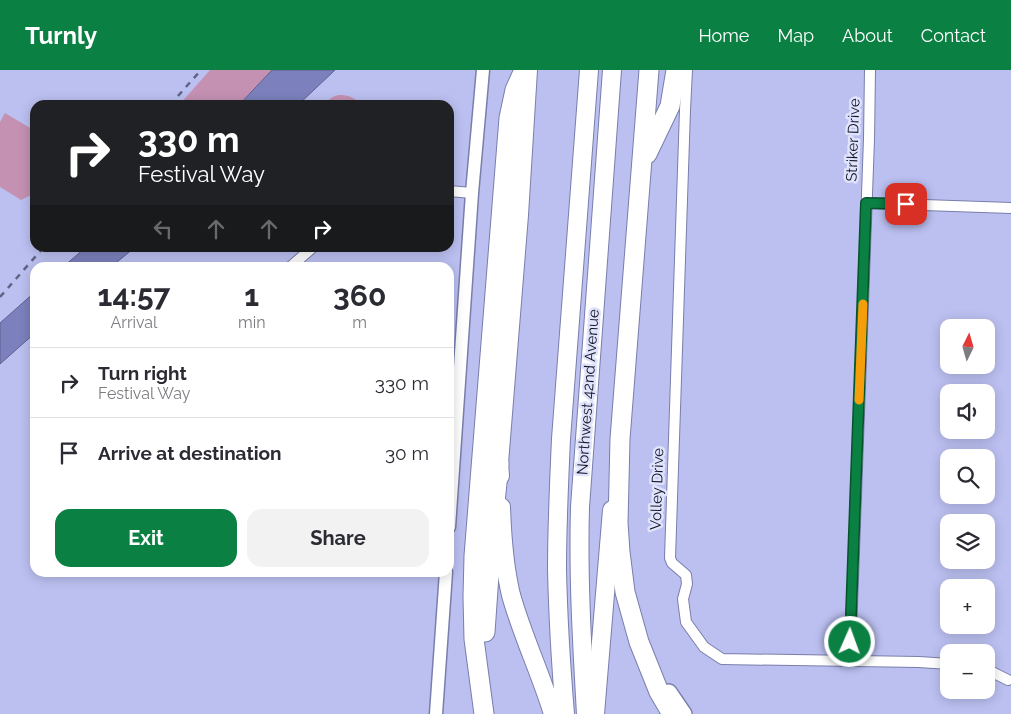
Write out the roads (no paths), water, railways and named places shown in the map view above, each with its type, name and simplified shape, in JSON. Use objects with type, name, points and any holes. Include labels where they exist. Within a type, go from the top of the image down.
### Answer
[{"type":"highway","name":"Northwest 42nd Avenue","points":[[565,714],[560,647],[558,578],[559,473],[589,70]]},
{"type":"highway","name":"Northwest 42nd Avenue","points":[[586,714],[580,623],[580,506],[612,70]]},
{"type":"highway","points":[[643,70],[647,98]]},
{"type":"highway","points":[[595,714],[610,532],[620,439],[649,70]]},
{"type":"highway","points":[[642,164],[670,106],[676,70]]},
{"type":"highway","points":[[484,711],[486,617],[492,532],[500,463],[527,71]]},
{"type":"highway","points":[[484,711],[474,639],[474,556],[509,118],[515,90],[527,71]]},
{"type":"highway","points":[[620,439],[618,523],[625,592],[638,642],[658,692],[672,714]]},
{"type":"highway","points":[[500,463],[502,537],[508,582],[514,605],[553,714]]},
{"type":"main road","points":[[625,592],[649,654],[670,694],[684,714]]},
{"type":"street","points":[[454,454],[472,193],[483,70]]},
{"type":"street","name":"Volley Drive","points":[[687,70],[670,558],[672,563],[686,576],[687,584],[683,599],[686,622],[704,647],[722,659],[940,663]]},
{"type":"street","name":"Striker Drive","points":[[850,661],[870,70]]},
{"type":"street","points":[[454,191],[472,193]]},
{"type":"street","points":[[866,203],[1011,208]]},
{"type":"street","points":[[296,262],[307,252]]},
{"type":"street","points":[[436,714],[446,577]]},
{"type":"street","points":[[995,673],[1010,680]]},
{"type":"water","points":[[272,70],[335,70],[303,100],[244,100]]},
{"type":"water","points":[[80,252],[129,252],[117,262],[69,262]]},
{"type":"water","points":[[30,296],[30,337],[0,364],[0,323]]},
{"type":"railway","points":[[174,100],[201,70]]},
{"type":"railway","points":[[31,262],[39,252]]},
{"type":"railway","points":[[0,297],[30,263]]}]
